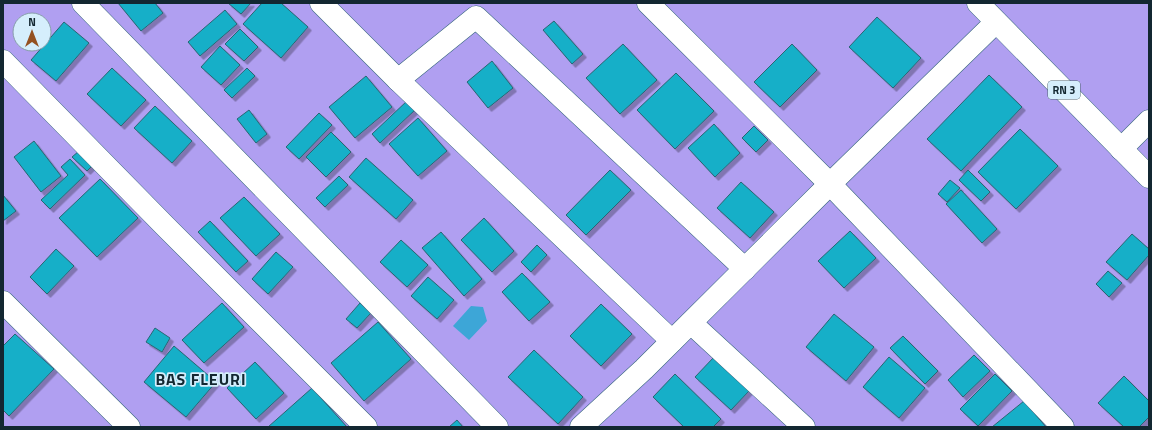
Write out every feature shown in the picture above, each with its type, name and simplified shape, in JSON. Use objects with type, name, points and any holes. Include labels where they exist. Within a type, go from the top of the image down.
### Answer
[{"type":"main road","points":[[83,3],[497,427]]},
{"type":"main road","points":[[321,3],[398,80],[672,341]]},
{"type":"main road","points":[[648,3],[830,184],[1063,427]]},
{"type":"main road","name":"RN 3","points":[[978,3],[1149,177]]},
{"type":"main road","points":[[398,80],[471,10],[745,269]]},
{"type":"main road","points":[[581,427],[692,323],[830,184],[996,22]]},
{"type":"main road","points":[[3,61],[366,427]]},
{"type":"main road","points":[[1121,149],[1149,121]]},
{"type":"main road","points":[[3,302],[129,427]]},
{"type":"main road","points":[[692,323],[804,427]]},
{"type":"shaded area","points":[[3,3],[1149,3],[1149,427],[3,427]]},
{"type":"water","points":[[471,306],[483,307],[487,321],[469,340],[453,326]]},
{"type":"building","points":[[118,3],[155,3],[163,13],[141,31]]},
{"type":"building","points":[[228,3],[251,3],[241,14]]},
{"type":"building","points":[[262,3],[281,3],[308,27],[281,58],[243,24]]},
{"type":"building","points":[[225,10],[237,24],[200,56],[188,42]]},
{"type":"building","points":[[877,17],[921,58],[893,88],[849,47]]},
{"type":"building","points":[[554,21],[583,54],[572,64],[543,30]]},
{"type":"building","points":[[64,22],[89,43],[56,81],[31,60],[38,52],[52,52],[52,36]]},
{"type":"building","points":[[240,29],[258,47],[244,61],[225,44]]},
{"type":"building","points":[[623,44],[657,80],[620,114],[586,78]]},
{"type":"building","points":[[792,44],[817,70],[780,107],[754,82]]},
{"type":"building","points":[[220,46],[240,65],[221,85],[201,67]]},
{"type":"building","points":[[492,61],[513,88],[488,108],[467,82]]},
{"type":"building","points":[[112,68],[146,100],[121,126],[87,94]]},
{"type":"building","points":[[247,68],[255,76],[232,98],[224,90]]},
{"type":"building","points":[[676,73],[714,111],[675,149],[637,110]]},
{"type":"building","points":[[989,75],[1022,107],[961,171],[927,139]]},
{"type":"building","points":[[366,76],[392,107],[355,138],[329,107]]},
{"type":"building","points":[[408,100],[416,109],[380,143],[372,134]]},
{"type":"building","points":[[155,106],[192,141],[172,163],[134,128]]},
{"type":"building","points":[[249,110],[267,134],[256,143],[237,119]]},
{"type":"building","points":[[319,113],[332,125],[299,159],[286,147]]},
{"type":"building","points":[[418,118],[447,151],[418,176],[389,144]]},
{"type":"building","points":[[714,124],[740,153],[715,177],[688,148]]},
{"type":"building","points":[[754,126],[768,140],[756,152],[742,138]]},
{"type":"building","points":[[1020,129],[1058,166],[1016,209],[978,172]]},
{"type":"building","points":[[331,132],[351,152],[326,177],[306,157]]},
{"type":"building","points":[[34,141],[61,176],[41,192],[14,157]]},
{"type":"building","points":[[79,151],[93,165],[87,171],[72,157]]},
{"type":"building","points":[[366,158],[413,200],[396,219],[349,177]]},
{"type":"building","points":[[70,159],[85,175],[50,209],[41,200],[68,175],[61,167]]},
{"type":"building","points":[[610,170],[631,190],[586,235],[566,215]]},
{"type":"building","points":[[968,170],[990,192],[981,201],[959,180]]},
{"type":"building","points":[[339,176],[348,185],[325,207],[316,198]]},
{"type":"building","points":[[100,179],[138,218],[97,257],[59,218]]},
{"type":"building","points":[[950,180],[960,188],[947,202],[938,194]]},
{"type":"building","points":[[741,182],[774,212],[750,238],[717,208]]},
{"type":"building","points":[[961,190],[997,229],[982,243],[946,204]]},
{"type":"building","points":[[3,195],[16,211],[3,221]]},
{"type":"building","points":[[244,197],[280,234],[256,256],[220,218]]},
{"type":"building","points":[[484,218],[514,251],[492,272],[461,240]]},
{"type":"building","points":[[210,221],[248,261],[236,272],[198,232]]},
{"type":"building","points":[[850,231],[876,258],[844,288],[818,261]]},
{"type":"building","points":[[441,232],[482,279],[464,296],[422,248]]},
{"type":"building","points":[[1132,234],[1149,249],[1149,255],[1127,280],[1106,262]]},
{"type":"building","points":[[401,240],[428,265],[407,287],[380,262]]},
{"type":"building","points":[[537,245],[547,255],[531,272],[521,262]]},
{"type":"building","points":[[56,249],[74,266],[47,294],[30,277]]},
{"type":"building","points":[[276,252],[293,267],[268,294],[252,279]]},
{"type":"building","points":[[1108,271],[1122,283],[1109,297],[1096,284]]},
{"type":"building","points":[[522,273],[550,302],[529,321],[502,292]]},
{"type":"building","points":[[428,277],[454,300],[437,319],[411,296]]},
{"type":"building","points":[[222,303],[244,327],[204,363],[182,340]]},
{"type":"building","points":[[360,303],[371,313],[357,328],[346,319]]},
{"type":"building","points":[[601,304],[632,334],[601,366],[570,336]]},
{"type":"building","points":[[834,314],[874,347],[846,381],[806,347]]},
{"type":"building","points":[[378,322],[411,359],[364,401],[331,363]]},
{"type":"building","points":[[155,328],[170,338],[162,352],[146,342]]},
{"type":"building","points":[[15,334],[54,369],[9,416],[3,410],[3,346]]},
{"type":"building","points":[[903,336],[938,371],[925,384],[890,348]]},
{"type":"building","points":[[174,346],[216,382],[186,417],[144,382]]},
{"type":"building","points":[[534,350],[583,397],[558,424],[508,377]]},
{"type":"building","points":[[974,355],[990,371],[963,397],[948,380]]},
{"type":"building","points":[[714,357],[750,390],[731,410],[695,377]]},
{"type":"building","points":[[889,357],[925,388],[899,418],[863,387]]},
{"type":"building","points":[[255,362],[284,393],[256,419],[227,388]]},
{"type":"building","points":[[675,374],[721,419],[713,427],[684,427],[653,397]]},
{"type":"building","points":[[995,374],[1012,391],[978,426],[960,409]]},
{"type":"building","points":[[1124,376],[1149,401],[1149,417],[1139,427],[1124,427],[1098,403]]},
{"type":"building","points":[[312,388],[347,427],[268,427]]},
{"type":"building","points":[[1024,401],[1046,427],[992,427]]},
{"type":"building","points":[[457,420],[463,427],[449,427]]},
{"type":"district","name":"BAS FLEURI","points":[[201,379]]}]
